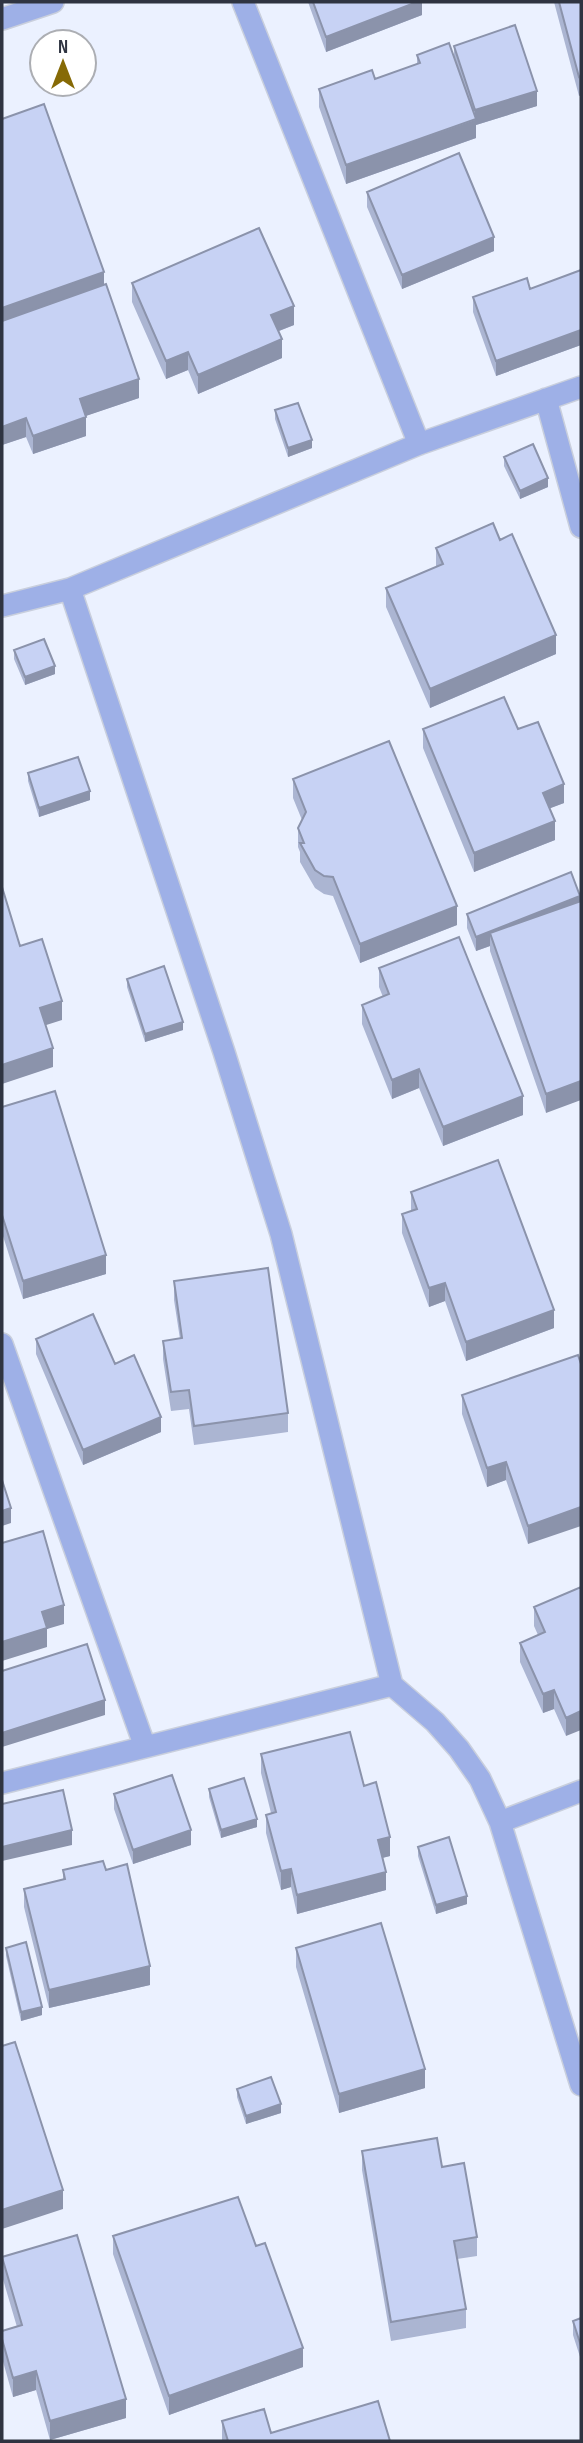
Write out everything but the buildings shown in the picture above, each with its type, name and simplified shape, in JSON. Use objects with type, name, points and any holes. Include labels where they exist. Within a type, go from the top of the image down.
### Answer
[{"type":"street","points":[[2,19],[53,2]]},
{"type":"street","points":[[243,2],[419,444]]},
{"type":"street","points":[[2,606],[70,589],[419,444],[581,387]]},
{"type":"street","points":[[546,400],[581,527]]},
{"type":"street","points":[[70,589],[224,1052],[281,1234],[393,1685],[435,1722],[460,1749],[480,1779],[500,1822],[581,2085]]},
{"type":"street","points":[[2,1344],[145,1747]]},
{"type":"street","points":[[2,1783],[393,1685]]},
{"type":"street","points":[[500,1822],[581,1791]]}]
